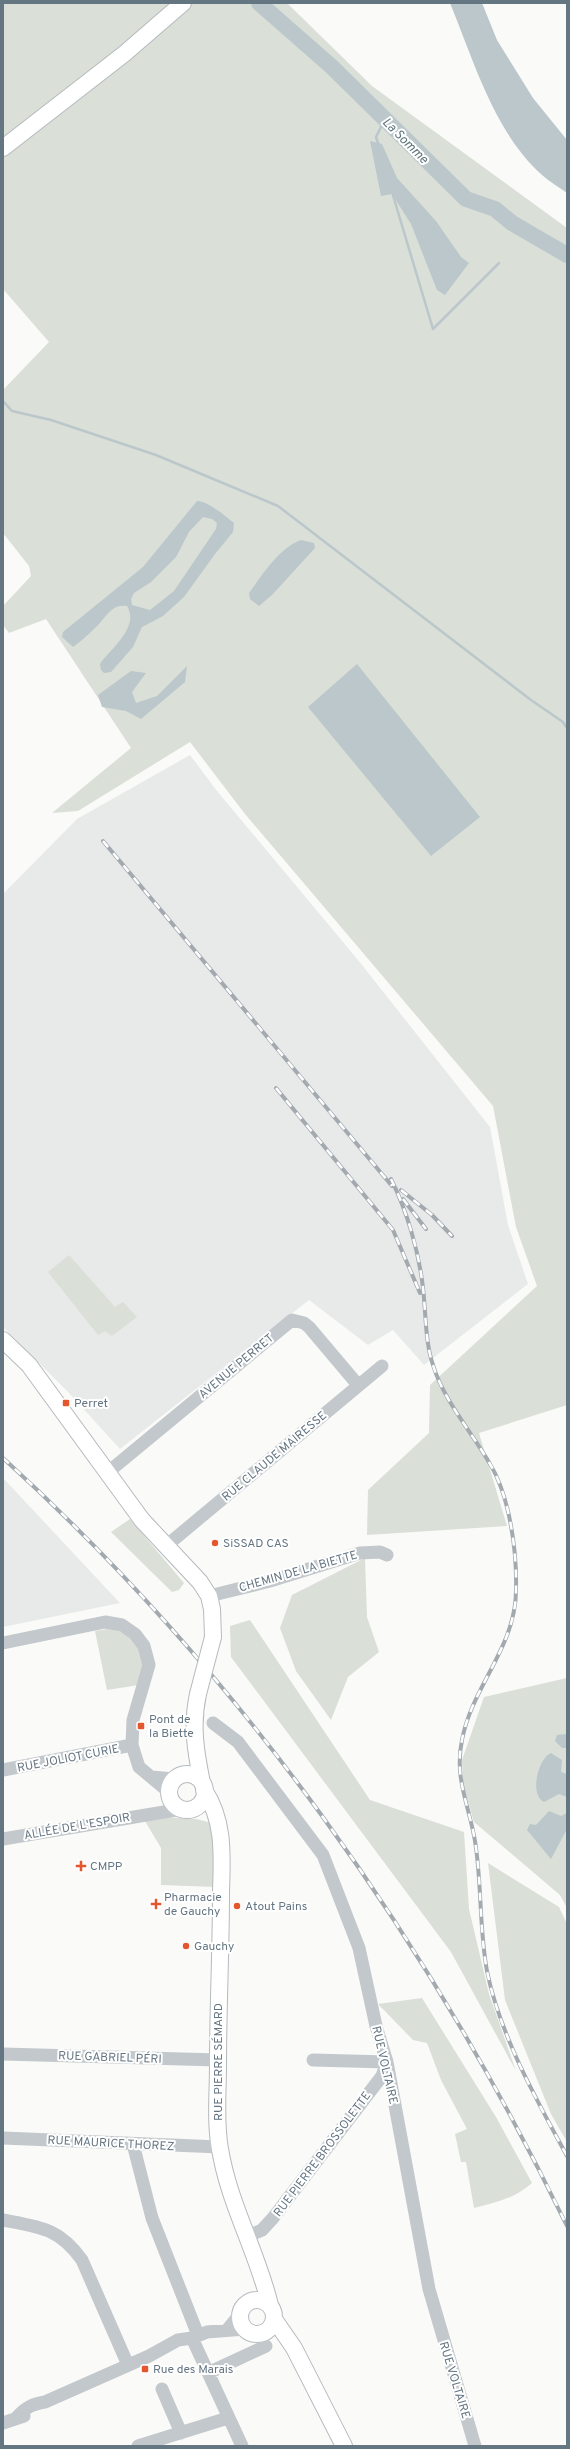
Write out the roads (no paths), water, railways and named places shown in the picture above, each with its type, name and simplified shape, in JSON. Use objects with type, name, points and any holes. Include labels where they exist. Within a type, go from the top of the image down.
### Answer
[{"type":"main road","points":[[3,148],[124,54],[184,3]]},
{"type":"main road","points":[[3,1340],[29,1365],[138,1515],[200,1582],[209,1596]]},
{"type":"main road","name":"RUE PIERRE SÉMARD","points":[[209,1596],[214,1618],[213,1637],[198,1694],[193,1720],[195,1750],[203,1787],[212,1802],[219,1820],[220,1835],[222,1896],[218,2060],[220,2147],[234,2206],[264,2281],[269,2325]]},
{"type":"main road","points":[[195,1750],[174,1786],[174,1805],[208,1818],[220,1835]]},
{"type":"main road","points":[[174,1786],[195,1776],[203,1787],[203,1800],[186,1810]]},
{"type":"main road","points":[[264,2281],[252,2300],[244,2305],[242,2322],[255,2334],[269,2325]]},
{"type":"main road","points":[[252,2300],[262,2300],[269,2325],[287,2338],[344,2446]]},
{"type":"street","name":"AVENUE PERRET","points":[[107,1473],[292,1320],[304,1323],[309,1327],[358,1385]]},
{"type":"street","name":"RUE CLAUDE MAIRESSE","points":[[166,1546],[382,1366]]},
{"type":"street","name":"CHEMIN DE LA BIETTE","points":[[209,1596],[270,1581],[360,1553],[380,1552],[387,1555]]},
{"type":"street","points":[[3,1643],[94,1623],[111,1622],[122,1625],[135,1634],[144,1646],[148,1655],[148,1671],[133,1720],[132,1745],[139,1767],[151,1777],[174,1786],[150,1813]]},
{"type":"street","name":"RUE VOLTAIRE","points":[[213,1722],[238,1742],[323,1854],[359,1948],[376,2026],[388,2062],[429,2289],[475,2446]]},
{"type":"street","name":"RUE JOLIOT CURIE","points":[[3,1770],[132,1745]]},
{"type":"street","name":"ALLÉE DE L'ESPOIR","points":[[3,1839],[150,1813],[186,1810]]},
{"type":"street","name":"RUE GABRIEL PÉRI","points":[[3,2054],[218,2060]]},
{"type":"street","points":[[313,2060],[388,2062]]},
{"type":"street","name":"RUE PIERRE BROSSOLETTE","points":[[246,2236],[262,2230],[273,2218],[382,2076],[388,2062]]},
{"type":"street","name":"RUE MAURICE THOREZ","points":[[3,2138],[220,2147]]},
{"type":"street","points":[[133,2144],[152,2218],[208,2373],[242,2446]]},
{"type":"street","points":[[3,2220],[39,2226],[50,2230],[72,2247],[82,2260],[128,2365]]},
{"type":"street","points":[[3,2423],[37,2410],[44,2402],[153,2354],[178,2340],[227,2330],[242,2322]]},
{"type":"street","points":[[208,2373],[269,2325]]},
{"type":"street","points":[[162,2389],[181,2433]]},
{"type":"street","points":[[138,2446],[228,2418]]},
{"type":"waterway","name":"La Somme","points":[[259,3],[332,67],[466,199],[495,209],[512,223],[567,255]]},
{"type":"waterway","points":[[379,146],[376,137],[385,119]]},
{"type":"waterway","points":[[392,192],[433,329],[499,263]]},
{"type":"waterway","points":[[3,401],[12,411],[51,420],[156,455],[278,506],[531,700],[563,722],[567,728]]},
{"type":"railway","points":[[103,841],[392,1186]]},
{"type":"railway","points":[[276,1088],[393,1230],[420,1293]]},
{"type":"railway","points":[[391,1179],[407,1218],[419,1260],[427,1337],[433,1365],[444,1391],[497,1477],[503,1492],[511,1525],[516,1575],[514,1611],[502,1648],[467,1720],[460,1754],[461,1779],[475,1841],[479,1873],[484,1955],[493,1995],[520,2066],[567,2156]]},
{"type":"railway","points":[[401,1190],[432,1215],[452,1236]]},
{"type":"railway","points":[[403,1199],[426,1229]]},
{"type":"railway","points":[[3,1458],[90,1541],[171,1629],[249,1720],[321,1815],[390,1913],[453,2015],[512,2119],[567,2226]]},
{"type":"place","name":"Perret","points":[[66,1403]]},
{"type":"place","name":"SiSSAD CAS","points":[[215,1543]]},
{"type":"place","name":"Pont de la Biette","points":[[141,1726]]},
{"type":"place","name":"CMPP","points":[[81,1866]]},
{"type":"place","name":"Pharmacie de Gauchy","points":[[156,1904]]},
{"type":"place","name":"Atout Pains","points":[[237,1906]]},
{"type":"place","name":"Gauchy","points":[[186,1946]]},
{"type":"place","name":"Rue des Marais","points":[[145,2369]]}]
